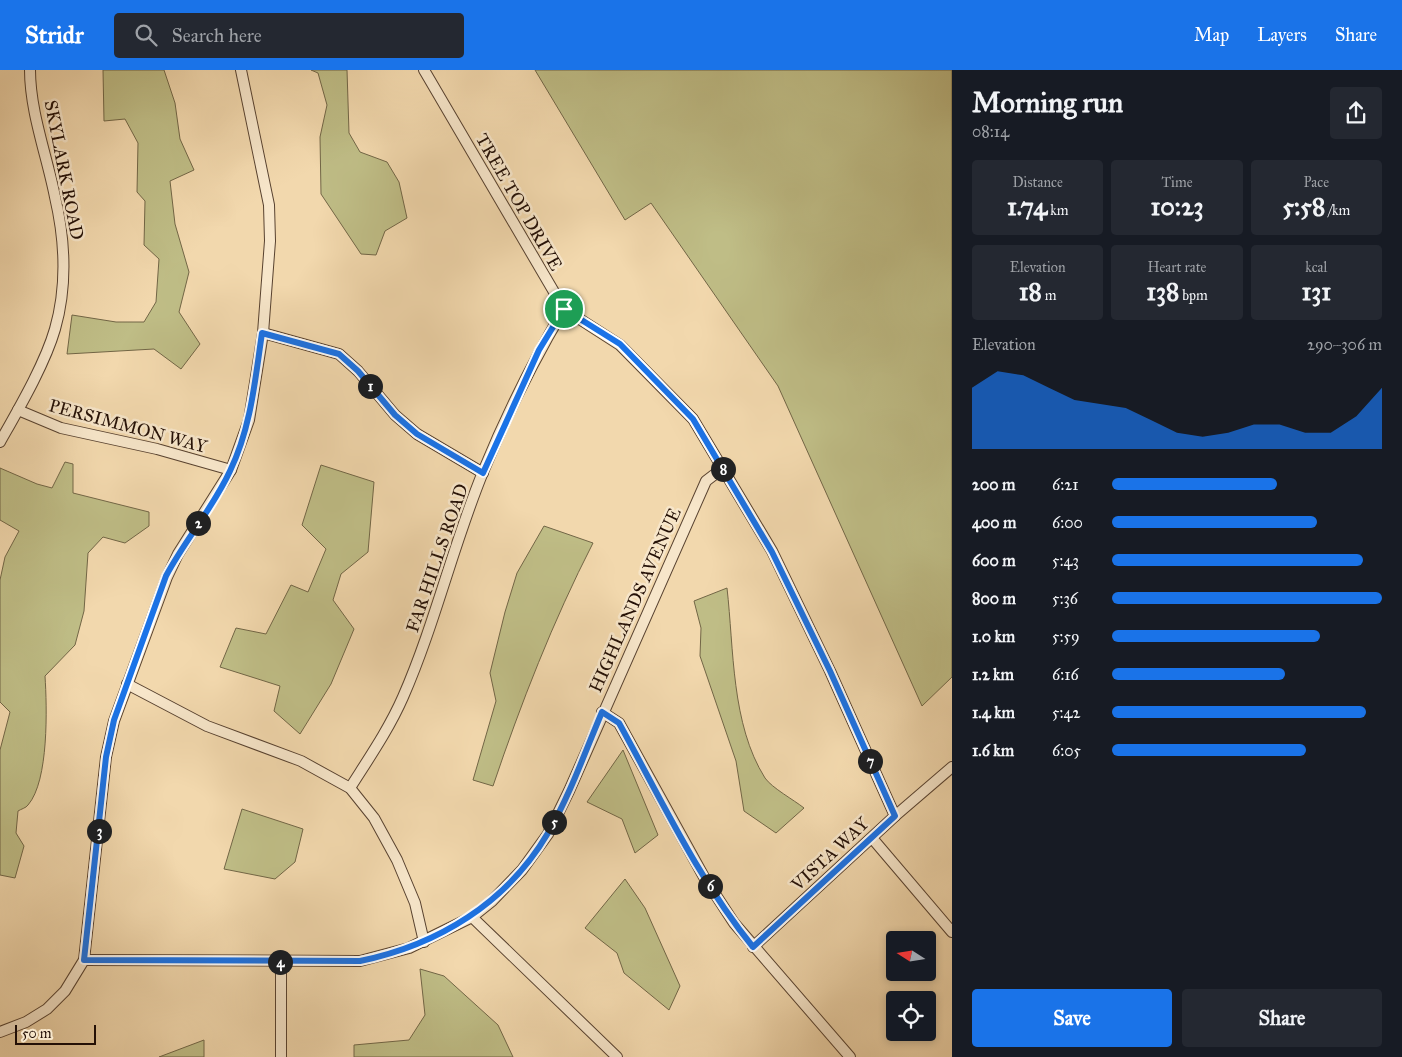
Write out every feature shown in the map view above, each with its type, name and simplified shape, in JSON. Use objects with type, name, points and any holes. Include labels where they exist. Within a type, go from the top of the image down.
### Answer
[{"type":"street","name":"SKYLARK ROAD","points":[[0,442],[18,410],[54,330],[63,278],[59,217],[34,104],[30,70]]},
{"type":"street","points":[[0,1032],[26,1022],[52,1004],[68,986],[84,960],[106,757],[114,720],[166,576],[231,470],[249,420],[262,333],[270,241],[269,205],[241,70]]},
{"type":"street","name":"TREE TOP DRIVE","points":[[424,70],[564,309],[620,344],[693,419],[772,552],[830,671],[895,816]]},
{"type":"street","name":"FAR HILLS ROAD","points":[[350,788],[390,725],[404,697],[483,473],[539,350],[564,309]]},
{"type":"street","points":[[262,333],[339,354],[358,371],[395,415],[417,434],[483,473]]},
{"type":"street","name":"PERSIMMON WAY","points":[[18,410],[61,428],[157,449],[231,470]]},
{"type":"street","name":"HIGHLANDS AVENUE","points":[[84,960],[360,961],[387,956],[424,942],[472,916],[492,901],[522,870],[548,834],[569,791],[602,712],[706,481],[723,468]]},
{"type":"street","points":[[127,684],[207,726],[301,761],[350,788],[374,818],[397,860],[415,903],[424,942]]},
{"type":"street","points":[[602,712],[619,723],[704,877],[734,923],[850,1057]]},
{"type":"street","name":"VISTA WAY","points":[[753,947],[895,816],[952,767]]},
{"type":"street","points":[[872,838],[952,932]]},
{"type":"street","points":[[472,916],[617,1057]]},
{"type":"street","points":[[281,962],[281,1057]]},
{"type":"shaded area","points":[[103,70],[164,70],[175,103],[180,139],[194,170],[170,181],[175,224],[189,272],[179,312],[200,344],[181,369],[154,349],[67,354],[72,315],[116,322],[144,322],[156,302],[159,259],[144,245],[145,201],[137,192],[138,143],[125,119],[104,121]]},
{"type":"shaded area","points":[[311,70],[347,70],[349,133],[360,152],[387,162],[399,182],[407,218],[385,231],[376,255],[361,254],[321,194],[320,137],[327,105],[318,73]]},
{"type":"shaded area","points":[[535,70],[952,70],[952,677],[922,706],[778,386],[651,203],[625,220]]},
{"type":"shaded area","points":[[65,462],[73,464],[73,493],[149,512],[149,526],[125,543],[103,537],[88,553],[84,611],[75,645],[45,676],[46,724],[43,762],[35,794],[27,806],[18,811],[16,833],[24,846],[15,878],[0,875],[0,750],[10,712],[0,702],[0,580],[5,557],[19,531],[0,520],[0,468],[37,484],[52,488]]},
{"type":"shaded area","points":[[321,465],[374,482],[368,552],[341,574],[333,600],[354,629],[331,684],[300,734],[274,711],[280,686],[220,667],[236,628],[266,634],[291,585],[308,592],[326,549],[302,525]]},
{"type":"shaded area","points":[[544,526],[593,543],[564,602],[538,663],[493,786],[473,780],[496,701],[490,673],[517,573]]},
{"type":"shaded area","points":[[727,588],[736,686],[746,734],[754,757],[768,782],[804,808],[776,833],[744,811],[736,761],[700,656],[701,628],[694,601]]},
{"type":"shaded area","points":[[623,750],[658,835],[635,853],[622,819],[587,802]]},
{"type":"shaded area","points":[[242,809],[303,829],[295,862],[275,879],[224,869]]},
{"type":"shaded area","points":[[625,879],[645,908],[680,986],[669,1010],[624,973],[617,953],[585,928]]},
{"type":"shaded area","points":[[420,969],[444,976],[498,1025],[513,1057],[354,1057],[354,1045],[409,1040],[425,1015]]},
{"type":"shaded area","points":[[204,1040],[204,1057],[159,1057]]},
{"type":"route","points":[[564,309],[620,344],[693,419],[772,552],[830,671],[895,816],[753,947],[734,923],[704,877],[619,723],[602,712],[569,791],[548,834],[522,870],[492,901],[472,916],[435,936],[387,956],[360,961],[84,960],[88,940],[106,757],[114,720],[166,576],[231,470],[249,420],[262,333],[339,354],[358,371],[395,415],[417,434],[483,473],[539,350],[564,309]]}]
